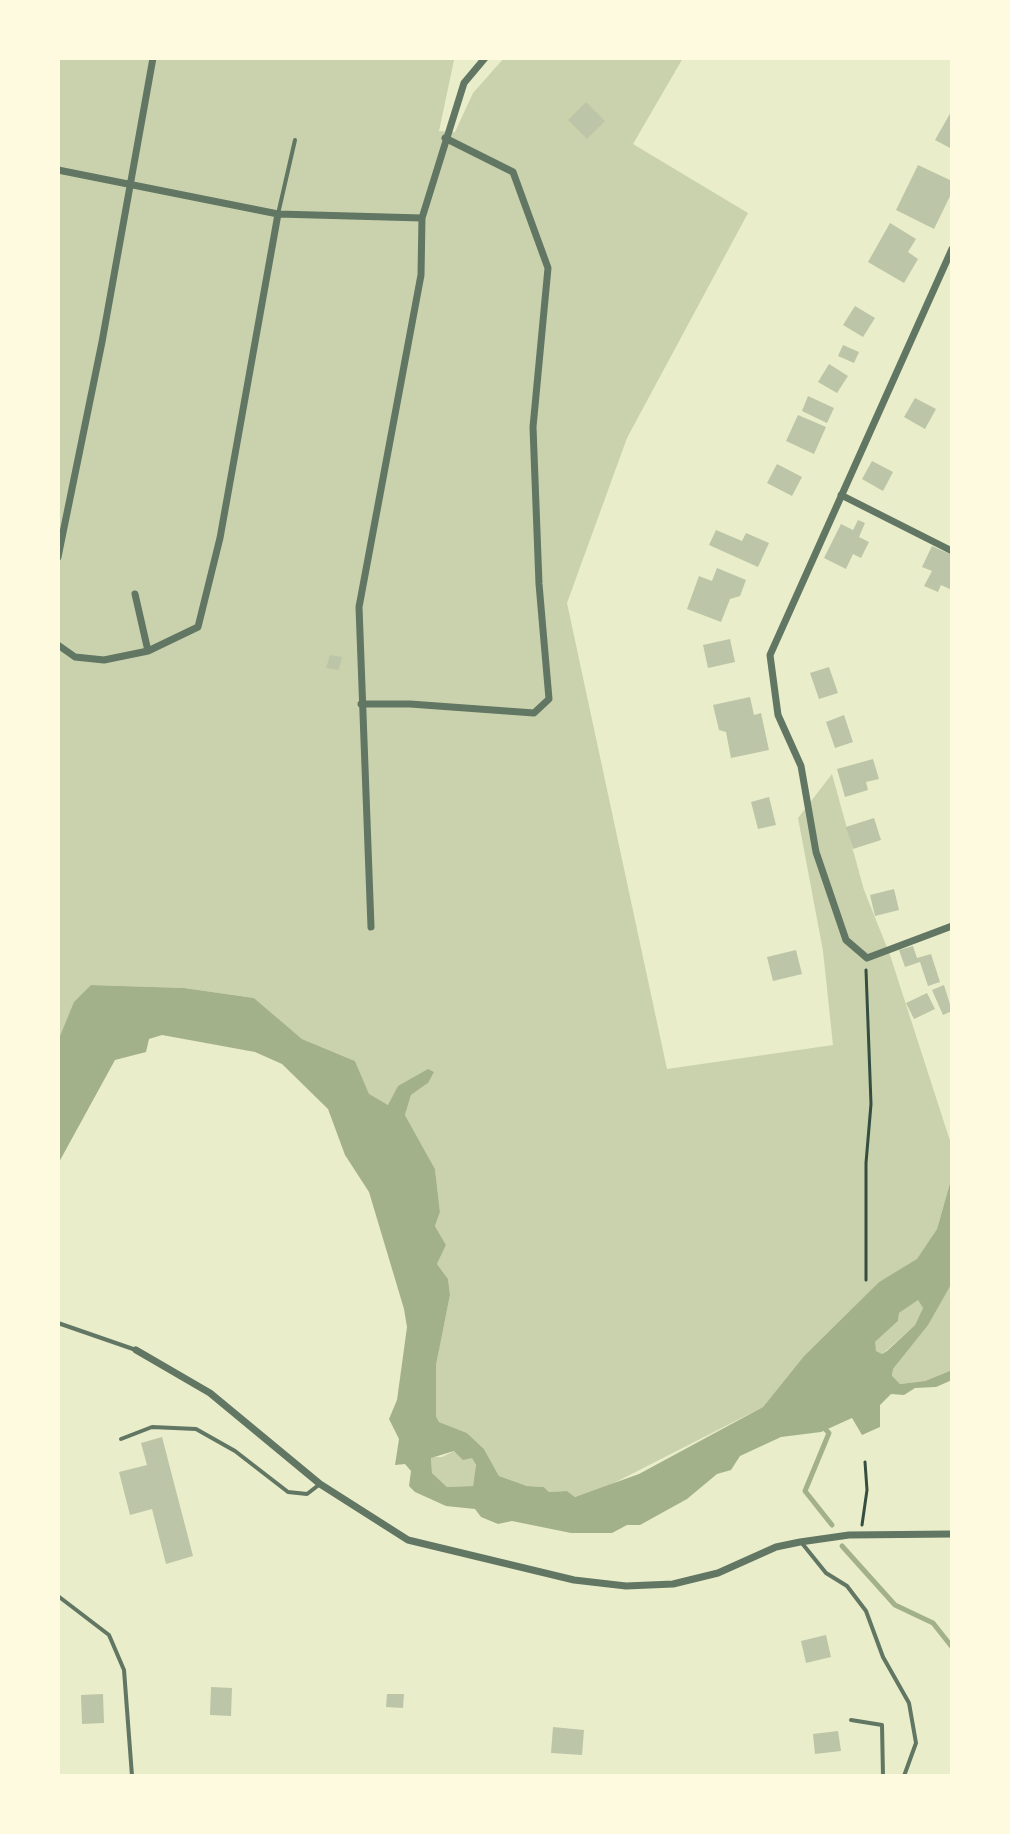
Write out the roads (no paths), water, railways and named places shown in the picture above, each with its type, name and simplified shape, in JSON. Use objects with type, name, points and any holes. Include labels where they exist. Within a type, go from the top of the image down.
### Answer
[{"type":"street","points":[[58,557],[153,58]]},
{"type":"street","points":[[371,927],[359,607],[421,275],[422,218],[464,83],[485,58]]},
{"type":"street","points":[[361,704],[410,704],[534,713],[549,699],[539,584],[533,427],[548,268],[513,172],[445,138]]},
{"type":"street","points":[[58,170],[278,214],[422,218]]},
{"type":"street","points":[[58,645],[75,657],[104,660],[148,651],[198,627],[220,538],[278,214]]},
{"type":"street","points":[[952,249],[770,655],[778,715],[801,766],[816,852],[846,940],[867,958],[952,926]]},
{"type":"street","points":[[841,495],[952,551]]},
{"type":"street","points":[[135,594],[148,651]]},
{"type":"street","points":[[136,1350],[210,1393],[320,1484],[408,1540],[574,1580],[613,1584],[673,1584],[718,1573],[776,1547],[800,1542],[862,1534],[952,1534]]},
{"type":"lane","points":[[278,214],[295,140]]},
{"type":"lane","points":[[58,1323],[136,1350]]},
{"type":"lane","points":[[121,1439],[152,1427],[196,1429],[235,1451],[288,1492],[307,1494],[320,1484]]},
{"type":"lane","points":[[800,1542],[826,1573],[847,1586],[866,1611],[883,1657],[909,1703],[916,1743],[904,1776]]},
{"type":"lane","points":[[58,1596],[109,1635],[124,1670],[132,1776]]},
{"type":"lane","points":[[851,1720],[882,1725],[883,1776]]},
{"type":"waterway","points":[[823,1427],[829,1433],[805,1491],[832,1525]]},
{"type":"waterway","points":[[842,1546],[895,1605],[933,1623],[952,1647]]}]
